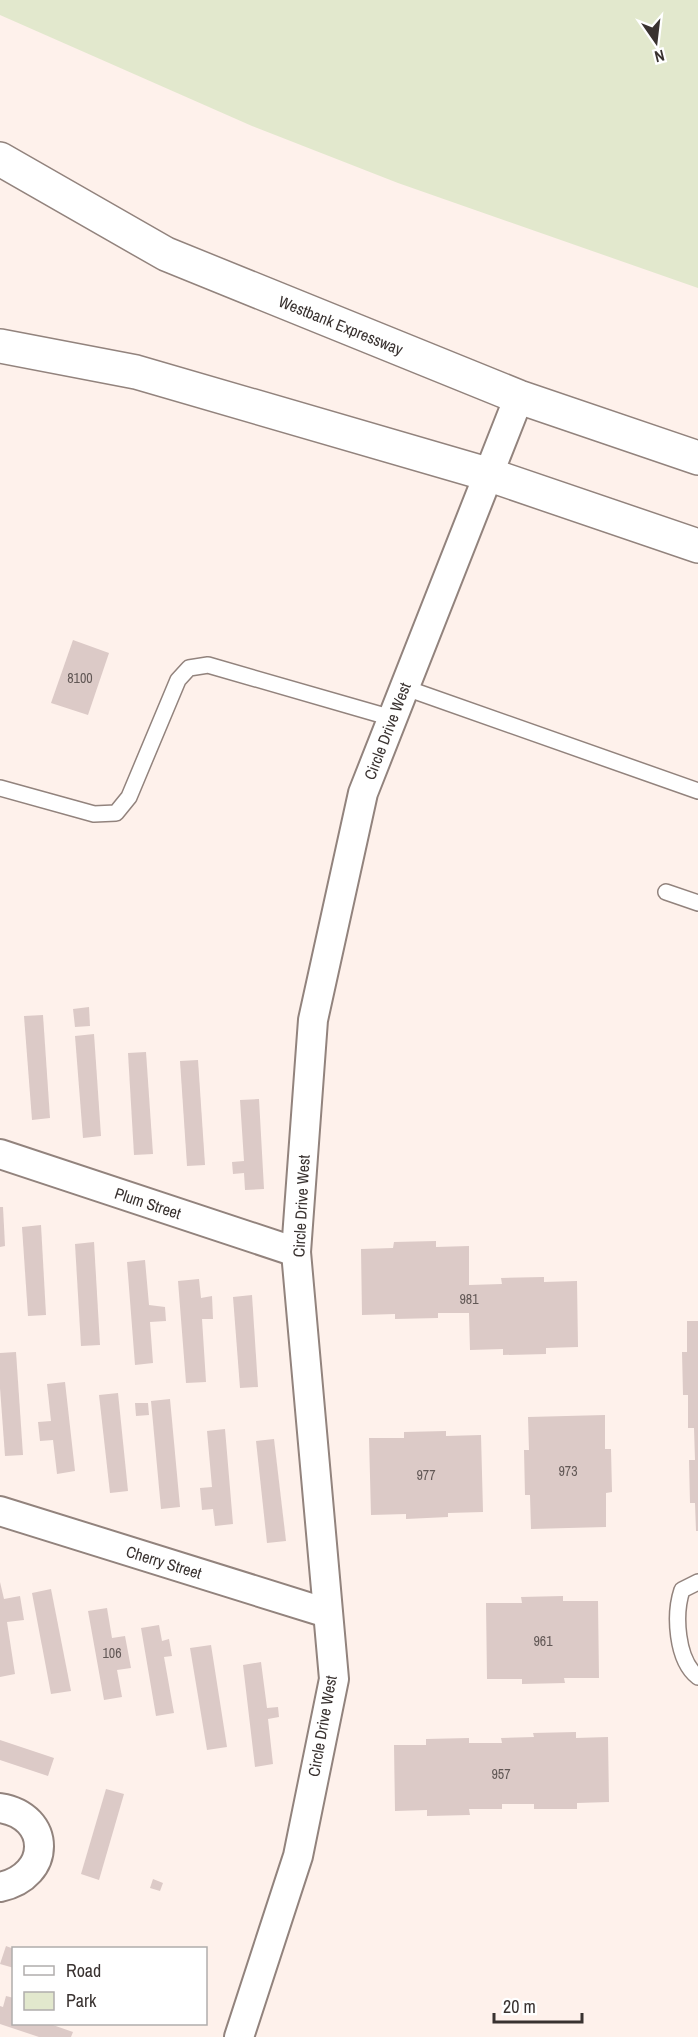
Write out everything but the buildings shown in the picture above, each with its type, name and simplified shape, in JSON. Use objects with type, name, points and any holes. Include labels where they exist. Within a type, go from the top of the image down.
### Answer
[{"type":"highway","name":"Westbank Expressway","points":[[0,159],[166,254],[519,397],[698,458]]},
{"type":"highway","points":[[0,346],[136,372],[487,474],[698,546]]},
{"type":"street","name":"Circle Drive West","points":[[240,2037],[298,1856],[334,1679],[296,1252],[313,1020],[363,793],[519,397]]},
{"type":"street","name":"Plum Street","points":[[0,1154],[296,1252]]},
{"type":"street","name":"Cherry Street","points":[[0,1511],[327,1613]]},
{"type":"street","points":[[0,1808],[14,1811],[26,1818],[34,1828],[38,1842],[38,1855],[25,1878],[0,1887]]},
{"type":"lane","points":[[0,788],[94,814],[116,813],[129,797],[178,680],[189,668],[208,665],[392,718]]},
{"type":"lane","points":[[403,687],[698,791]]},
{"type":"lane","points":[[666,892],[698,903]]},
{"type":"lane","points":[[698,1582],[682,1590],[677,1605],[676,1623],[686,1661],[698,1677]]},
{"type":"green space","points":[[0,0],[698,0],[698,288],[398,183],[252,126],[0,15]]}]
